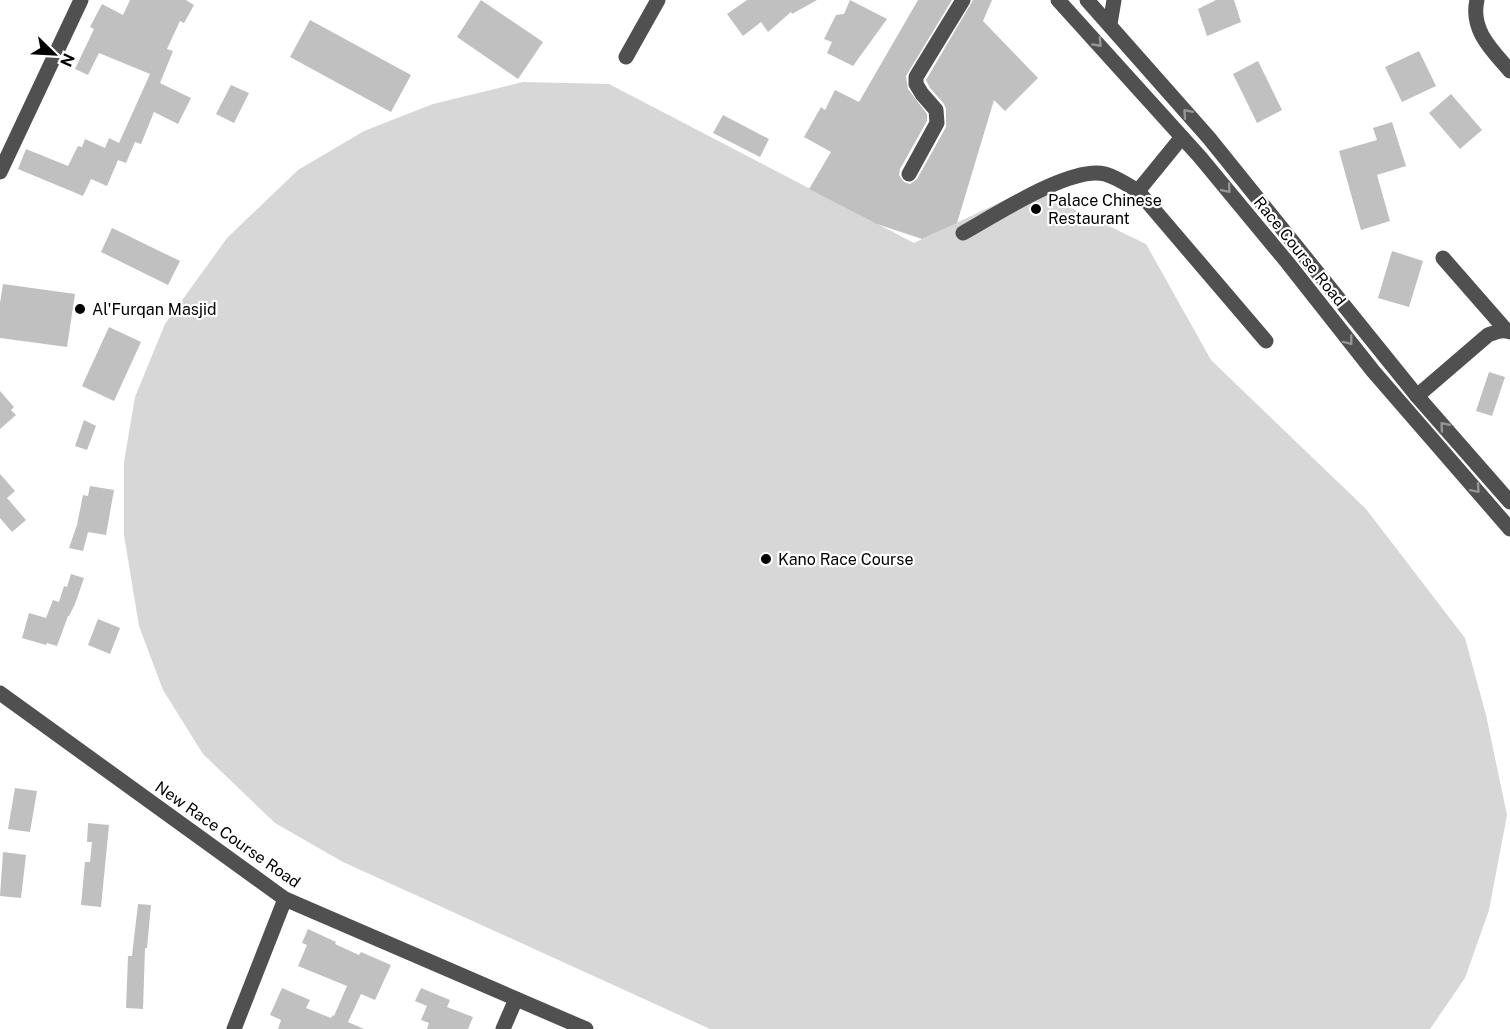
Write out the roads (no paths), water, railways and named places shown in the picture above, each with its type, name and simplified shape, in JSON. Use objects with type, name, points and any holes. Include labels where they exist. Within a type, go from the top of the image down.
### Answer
[{"type":"street","points":[[0,172],[81,0]]},
{"type":"street","points":[[626,57],[658,0]]},
{"type":"street","points":[[909,174],[937,123],[936,110],[922,94],[916,84],[916,77],[963,0]]},
{"type":"street","name":"Race Course Road","points":[[1058,0],[1182,137],[1287,262],[1373,371],[1510,529]]},
{"type":"street","name":"Race Course Road","points":[[1087,0],[1209,138],[1417,396],[1510,502]]},
{"type":"street","points":[[1110,24],[1114,0]]},
{"type":"street","points":[[1477,0],[1474,10],[1480,36],[1510,71]]},
{"type":"street","points":[[1138,190],[1182,137]]},
{"type":"street","points":[[963,233],[1058,181],[1085,172],[1106,174],[1138,190],[1266,340]]},
{"type":"street","points":[[1443,258],[1508,331]]},
{"type":"street","points":[[1417,396],[1488,335],[1508,331]]},
{"type":"street","name":"New Race Course Road","points":[[0,693],[285,899],[586,1029]]},
{"type":"street","points":[[234,1029],[285,899]]},
{"type":"street","points":[[503,1029],[516,999]]},
{"type":"place","name":"Palace Chinese Restaurant","points":[[1036,209]]},
{"type":"place","name":"Al'Furqan Masjid","points":[[80,309]]},
{"type":"place","name":"Kano Race Course","points":[[766,559]]}]
